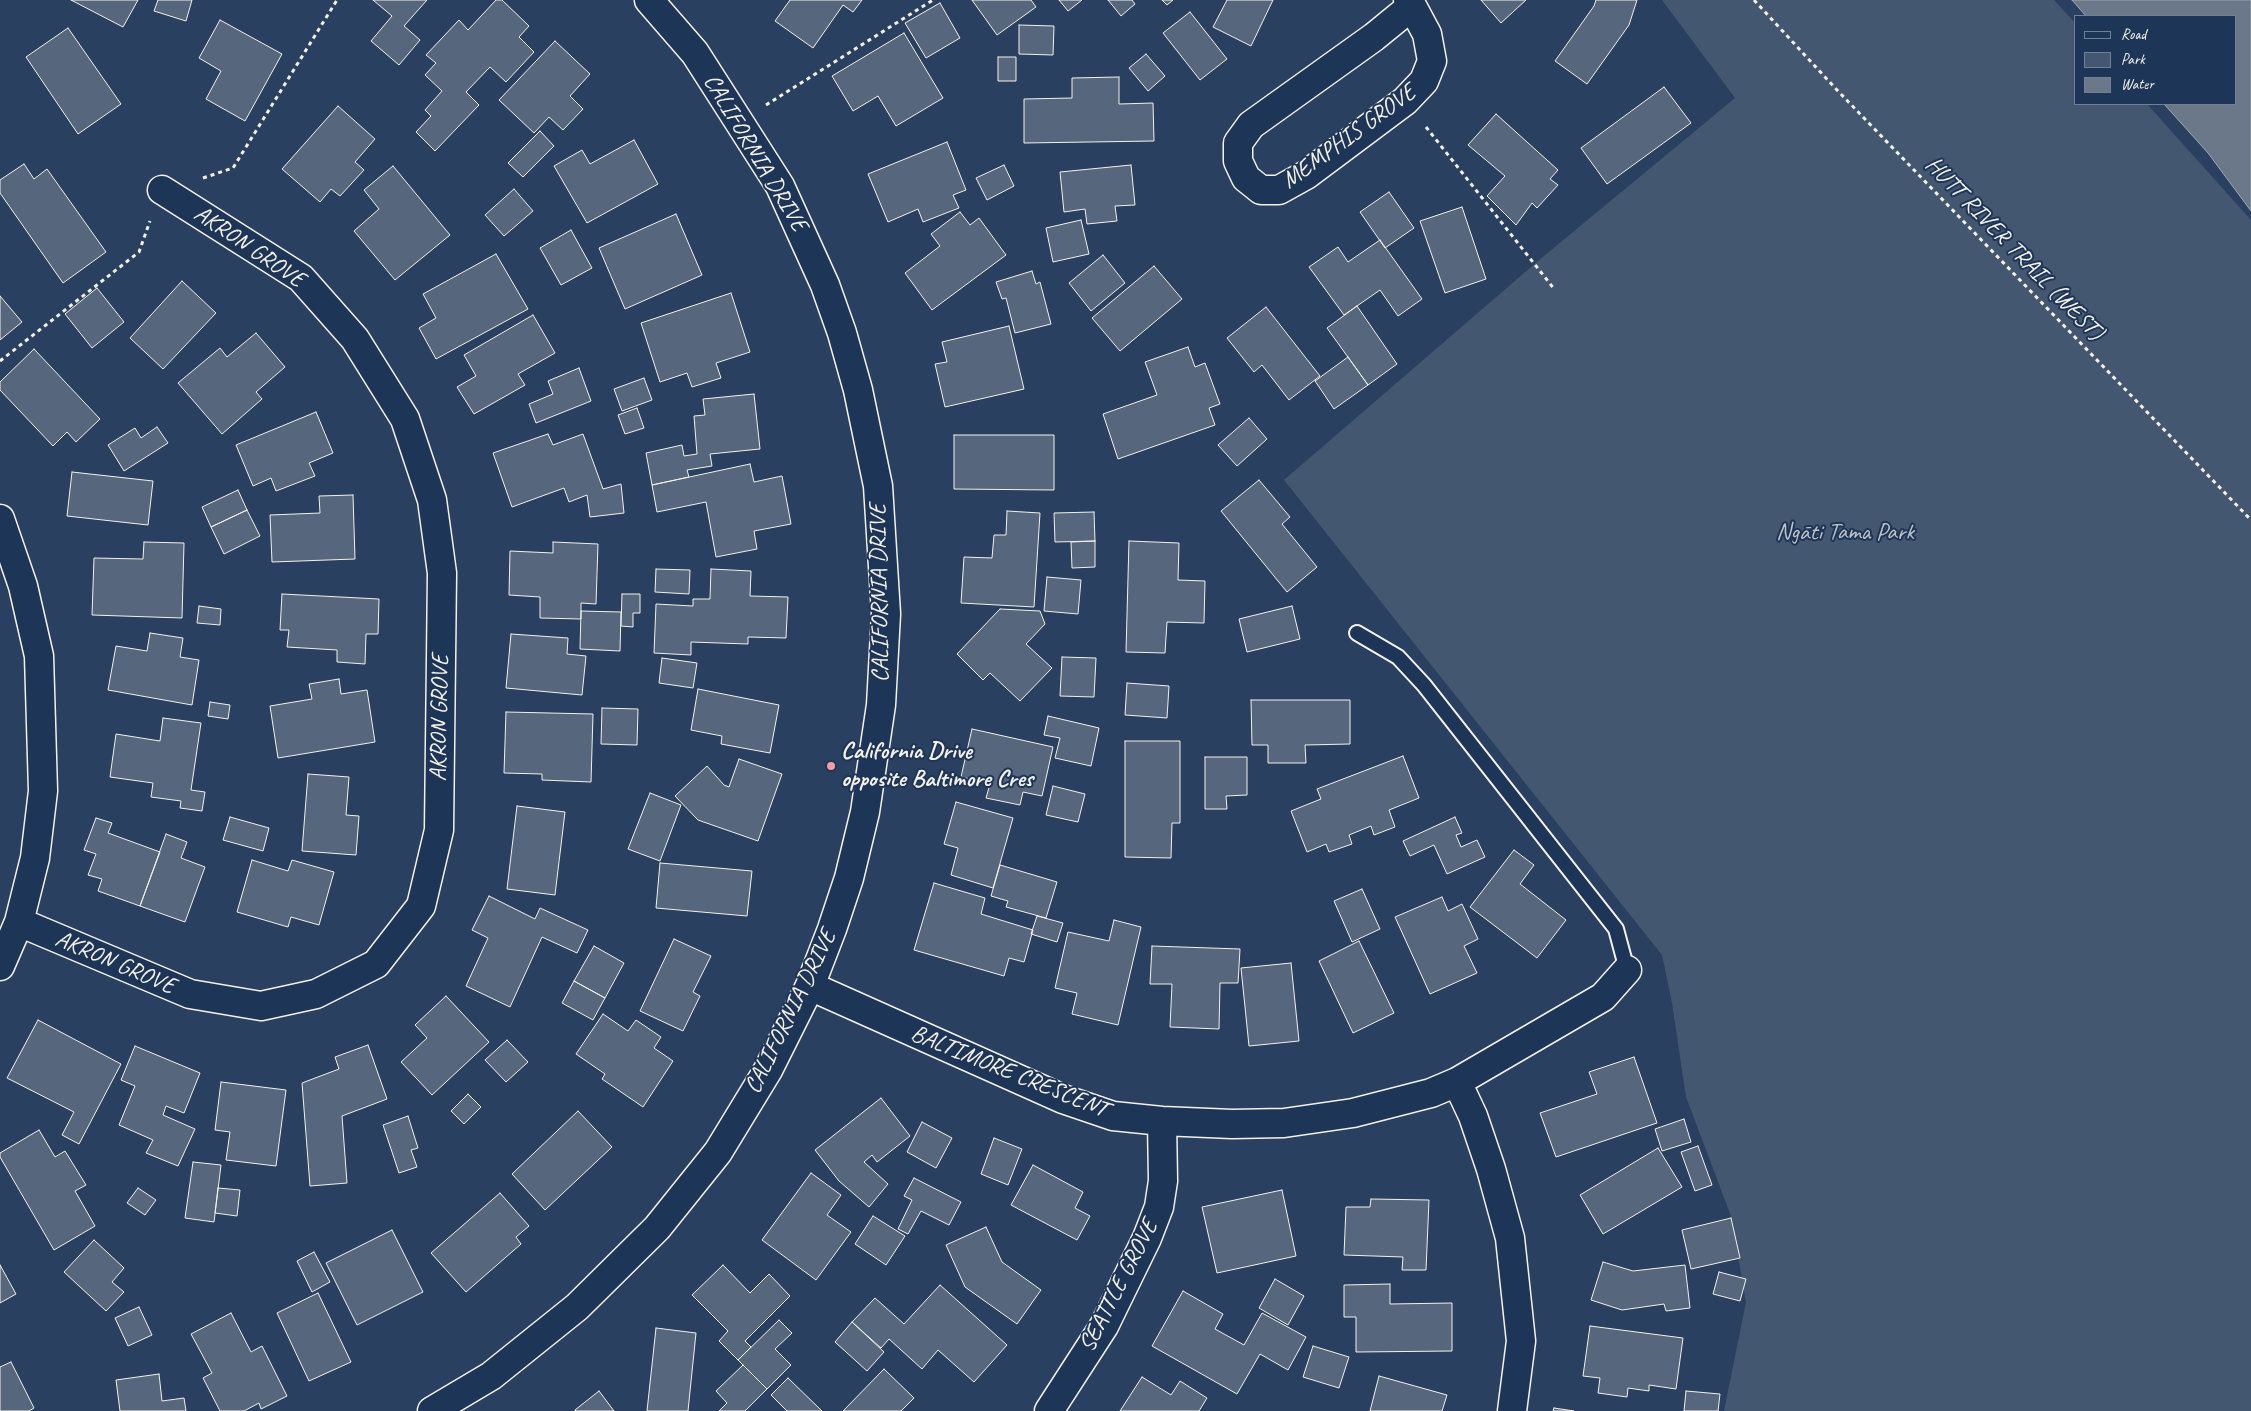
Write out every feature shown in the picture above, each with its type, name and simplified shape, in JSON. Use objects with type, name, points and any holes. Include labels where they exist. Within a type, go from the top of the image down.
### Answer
[{"type":"street","name":"CALIFORNIA DRIVE","points":[[432,1411],[491,1376],[577,1307],[657,1228],[718,1152],[768,1070],[810,986],[832,930],[849,878],[865,812],[881,705],[886,614],[878,486],[860,400],[831,301],[805,238],[780,186],[695,53],[649,0]]},
{"type":"street","name":"MEMPHIS GROVE","points":[[1410,3],[1427,34],[1432,61],[1424,81],[1405,101],[1306,175],[1279,190],[1261,190],[1246,178],[1238,161],[1238,143],[1251,125],[1374,37],[1410,3]]},
{"type":"street","name":"AKRON GROVE","points":[[19,922],[190,994],[261,1006],[316,994],[376,964],[421,906],[438,830],[442,573],[432,500],[405,419],[355,339],[301,278],[162,190]]},
{"type":"street","points":[[0,519],[23,586],[39,656],[44,790],[35,858],[19,922],[0,966]]},
{"type":"street","name":"BALTIMORE CRESCENT","points":[[810,986],[1063,1099],[1113,1116],[1162,1122],[1284,1123],[1353,1113],[1431,1093],[1457,1082],[1603,997],[1627,970]]},
{"type":"street","points":[[1457,1082],[1473,1116],[1491,1169],[1510,1238],[1520,1341],[1512,1411]]},
{"type":"street","name":"SEATTLE GROVE","points":[[1049,1411],[1104,1326],[1147,1238],[1159,1207],[1162,1181],[1162,1122]]},
{"type":"lane","points":[[1357,633],[1398,657],[1424,685],[1616,929],[1627,970]]},
{"type":"path","points":[[0,361],[139,252],[162,190],[233,168],[337,0]]},
{"type":"path","points":[[740,122],[933,0]]},
{"type":"path","name":"HUTT RIVER TRAIL (WEST)","points":[[1754,0],[1837,90],[2251,520]]},
{"type":"path","points":[[1405,101],[1555,290]]},
{"type":"green space","name":"Ngāti Tama Park","points":[[1662,0],[2054,0],[2074,22],[2074,105],[2148,105],[2251,220],[2251,1411],[1724,1411],[1746,1302],[1731,1216],[1686,1097],[1672,1003],[1662,955],[1284,480],[1538,261],[1735,98]]},
{"type":"water","points":[[2072,0],[2251,0],[2251,211],[2208,153],[2165,105],[2236,105],[2236,15],[2085,15]]},
{"type":"building","points":[[71,0],[138,0],[123,27]]},
{"type":"building","points":[[158,0],[192,0],[186,21],[154,11]]},
{"type":"building","points":[[373,0],[427,0],[404,26],[420,40],[399,65],[371,41],[392,16]]},
{"type":"building","points":[[496,0],[502,0],[529,26],[519,37],[534,52],[506,82],[490,67],[466,92],[479,105],[435,151],[416,132],[431,116],[425,110],[442,91],[425,75],[436,63],[426,55],[459,20],[468,30]]},
{"type":"building","points":[[790,0],[862,0],[853,12],[843,5],[813,48],[775,21]]},
{"type":"building","points":[[972,0],[1031,0],[1036,7],[997,35]]},
{"type":"building","points":[[1059,0],[1082,0],[1068,11]]},
{"type":"building","points":[[1108,0],[1132,0],[1135,4],[1121,16]]},
{"type":"building","points":[[1162,0],[1173,0],[1167,5]]},
{"type":"building","points":[[1227,0],[1273,0],[1251,46],[1213,27]]},
{"type":"building","points":[[1481,0],[1526,0],[1501,23]]},
{"type":"building","points":[[1596,0],[1637,0],[1629,25],[1587,84],[1555,61],[1594,6]]},
{"type":"building","points":[[940,3],[960,38],[926,58],[905,23]]},
{"type":"building","points":[[1190,12],[1227,59],[1200,80],[1163,33]]},
{"type":"building","points":[[220,20],[282,54],[245,121],[206,99],[221,71],[199,58]]},
{"type":"building","points":[[1019,25],[1054,26],[1053,55],[1019,54]]},
{"type":"building","points":[[68,28],[121,104],[78,134],[26,57]]},
{"type":"building","points":[[904,33],[943,98],[896,126],[878,96],[853,111],[832,76]]},
{"type":"building","points":[[555,41],[590,74],[570,96],[583,109],[563,130],[549,117],[534,133],[499,100]]},
{"type":"building","points":[[1146,54],[1165,76],[1148,91],[1129,68]]},
{"type":"building","points":[[998,57],[1016,57],[1016,81],[998,81]]},
{"type":"building","points":[[1119,77],[1119,104],[1153,103],[1154,141],[1024,143],[1024,99],[1072,98],[1072,78]]},
{"type":"building","points":[[1664,87],[1691,123],[1607,184],[1581,148]]},
{"type":"building","points":[[338,106],[375,139],[355,162],[364,170],[340,196],[331,189],[320,202],[282,169]]},
{"type":"building","points":[[1496,114],[1558,170],[1550,179],[1558,185],[1537,208],[1532,203],[1516,225],[1487,196],[1505,176],[1468,145]]},
{"type":"building","points":[[540,131],[554,146],[523,177],[508,163]]},
{"type":"building","points":[[634,140],[658,184],[587,223],[554,166],[582,150],[590,164]]},
{"type":"building","points":[[947,142],[966,190],[953,195],[959,208],[923,222],[918,209],[888,222],[868,174]]},
{"type":"building","points":[[24,164],[34,179],[47,169],[106,252],[63,283],[0,193],[0,180]]},
{"type":"building","points":[[1004,165],[1014,186],[987,200],[976,178]]},
{"type":"building","points":[[1131,165],[1135,205],[1115,206],[1117,221],[1087,224],[1085,209],[1064,212],[1060,172]]},
{"type":"building","points":[[393,166],[450,235],[395,280],[354,231],[379,209],[364,190]]},
{"type":"building","points":[[514,189],[533,211],[504,236],[485,215]]},
{"type":"building","points":[[1389,192],[1414,228],[1385,248],[1360,212]]},
{"type":"building","points":[[1462,207],[1486,279],[1445,293],[1420,221]]},
{"type":"building","points":[[960,212],[970,225],[979,218],[1006,255],[932,310],[905,273],[940,246],[931,234]]},
{"type":"building","points":[[676,214],[702,275],[625,309],[599,248]]},
{"type":"building","points":[[1081,220],[1089,254],[1053,262],[1046,228]]},
{"type":"building","points":[[571,230],[592,268],[561,285],[540,248]]},
{"type":"building","points":[[1380,240],[1422,299],[1398,316],[1380,290],[1344,315],[1309,267],[1338,247],[1348,262]]},
{"type":"building","points":[[496,254],[528,309],[436,359],[419,328],[436,318],[423,294]]},
{"type":"building","points":[[1103,255],[1125,283],[1091,311],[1069,283]]},
{"type":"building","points":[[1154,266],[1182,299],[1120,351],[1092,318]]},
{"type":"building","points":[[1032,271],[1036,284],[1040,282],[1051,324],[1015,333],[1006,298],[1002,299],[996,282]]},
{"type":"building","points":[[182,281],[216,313],[163,369],[130,338]]},
{"type":"building","points":[[97,288],[124,322],[92,348],[65,314]]},
{"type":"building","points":[[731,293],[750,352],[716,363],[721,378],[692,387],[687,373],[660,382],[641,323]]},
{"type":"building","points":[[0,296],[22,322],[0,340]]},
{"type":"building","points":[[1357,306],[1397,364],[1368,385],[1327,328]]},
{"type":"building","points":[[1266,307],[1320,376],[1289,400],[1262,365],[1254,372],[1227,338]]},
{"type":"building","points":[[533,315],[555,353],[518,374],[525,385],[474,414],[457,387],[476,376],[464,355]]},
{"type":"building","points":[[1009,326],[1024,389],[945,407],[935,364],[947,362],[942,342]]},
{"type":"building","points":[[256,333],[285,367],[256,392],[262,399],[222,434],[178,383],[220,348],[227,357]]},
{"type":"building","points":[[1188,347],[1195,367],[1205,363],[1220,404],[1209,408],[1215,425],[1118,459],[1103,414],[1157,395],[1145,362]]},
{"type":"building","points":[[34,349],[100,419],[76,442],[67,432],[53,446],[0,390],[0,382]]},
{"type":"building","points":[[1348,357],[1368,385],[1334,409],[1315,381]]},
{"type":"building","points":[[579,368],[591,401],[536,423],[529,404],[553,394],[548,381]]},
{"type":"building","points":[[644,378],[652,400],[622,411],[614,389]]},
{"type":"building","points":[[754,394],[760,449],[710,454],[712,466],[687,470],[689,477],[652,485],[646,453],[682,445],[684,456],[697,454],[694,416],[705,415],[703,399]]},
{"type":"building","points":[[637,408],[644,428],[625,434],[618,415]]},
{"type":"building","points":[[316,412],[333,453],[309,463],[315,476],[276,491],[271,478],[253,486],[236,445]]},
{"type":"building","points":[[1249,418],[1267,439],[1237,466],[1218,445]]},
{"type":"building","points":[[157,427],[168,443],[124,471],[108,445],[135,428],[141,438]]},
{"type":"building","points":[[548,434],[553,445],[583,434],[603,489],[621,484],[624,513],[590,517],[587,495],[569,502],[564,488],[512,507],[493,453]]},
{"type":"building","points":[[954,435],[1054,435],[1054,490],[954,489]]},
{"type":"building","points":[[750,464],[754,482],[782,476],[791,524],[754,531],[757,549],[716,557],[706,502],[657,512],[652,485]]},
{"type":"building","points":[[72,472],[153,481],[148,525],[67,516]]},
{"type":"building","points":[[1259,480],[1290,517],[1282,524],[1317,567],[1287,592],[1221,511]]},
{"type":"building","points":[[238,490],[247,510],[211,527],[202,507]]},
{"type":"building","points":[[353,495],[355,559],[272,562],[270,515],[320,513],[319,496]]},
{"type":"building","points":[[247,510],[260,536],[224,554],[211,527]]},
{"type":"building","points":[[1007,511],[1040,513],[1034,607],[961,603],[964,557],[992,558],[994,535],[1006,535]]},
{"type":"building","points":[[1094,512],[1095,541],[1055,542],[1054,513]]},
{"type":"building","points":[[1095,541],[1095,567],[1072,568],[1071,542]]},
{"type":"building","points":[[1129,541],[1179,543],[1178,580],[1205,581],[1204,623],[1167,622],[1165,653],[1126,652]]},
{"type":"building","points":[[144,542],[184,543],[182,618],[92,615],[94,558],[143,559]]},
{"type":"building","points":[[553,542],[598,544],[596,604],[581,603],[581,619],[540,618],[540,597],[509,595],[510,551],[553,553]]},
{"type":"building","points":[[656,569],[690,570],[689,594],[655,592]]},
{"type":"building","points":[[711,569],[751,571],[750,596],[788,597],[786,638],[748,637],[748,644],[691,642],[691,655],[654,653],[656,604],[693,606],[693,599],[710,599]]},
{"type":"building","points":[[1047,577],[1081,580],[1078,614],[1044,611]]},
{"type":"building","points":[[282,594],[379,599],[378,634],[366,634],[365,664],[337,662],[337,650],[287,647],[289,630],[280,630]]},
{"type":"building","points":[[622,594],[640,594],[640,613],[633,613],[633,627],[621,626]]},
{"type":"building","points":[[199,606],[221,609],[220,625],[197,623]]},
{"type":"building","points":[[1292,606],[1300,639],[1247,652],[1239,619]]},
{"type":"building","points":[[1000,609],[1040,611],[1045,624],[1026,644],[1052,668],[1020,701],[990,673],[983,680],[957,654]]},
{"type":"building","points":[[581,611],[621,612],[620,651],[580,649]]},
{"type":"building","points":[[150,633],[183,638],[180,657],[199,660],[192,705],[108,690],[116,646],[147,651]]},
{"type":"building","points":[[511,634],[568,638],[567,654],[586,656],[582,695],[506,688]]},
{"type":"building","points":[[1062,657],[1096,658],[1094,697],[1060,696]]},
{"type":"building","points":[[662,658],[697,663],[693,688],[659,683]]},
{"type":"building","points":[[339,679],[341,694],[367,690],[375,742],[278,758],[270,706],[312,699],[309,684]]},
{"type":"building","points":[[1127,683],[1169,686],[1167,718],[1125,715]]},
{"type":"building","points":[[698,689],[779,705],[770,753],[721,744],[722,736],[691,730]]},
{"type":"building","points":[[1251,700],[1350,700],[1350,744],[1305,745],[1306,763],[1268,763],[1268,745],[1252,745]]},
{"type":"building","points":[[210,702],[230,705],[228,719],[208,716]]},
{"type":"building","points":[[602,708],[638,709],[637,745],[601,744]]},
{"type":"building","points":[[506,712],[593,714],[591,782],[542,780],[542,774],[504,773]]},
{"type":"building","points":[[1048,716],[1099,728],[1091,766],[1055,758],[1060,738],[1044,735]]},
{"type":"building","points":[[163,718],[201,723],[191,790],[205,792],[202,811],[180,808],[181,801],[151,797],[153,783],[110,777],[116,734],[160,741]]},
{"type":"building","points":[[972,729],[1053,747],[1042,796],[1023,792],[1020,805],[986,798],[990,784],[961,777]]},
{"type":"building","points":[[1125,741],[1180,741],[1180,823],[1172,823],[1171,858],[1125,857]]},
{"type":"building","points":[[1403,756],[1419,798],[1389,810],[1395,827],[1374,835],[1371,826],[1349,835],[1352,844],[1329,852],[1326,844],[1307,852],[1291,811],[1321,799],[1317,789]]},
{"type":"building","points":[[1205,757],[1247,757],[1247,795],[1226,796],[1227,809],[1205,809]]},
{"type":"building","points":[[739,759],[782,774],[758,841],[698,820],[675,796],[707,766],[724,785],[729,787]]},
{"type":"building","points":[[308,774],[349,777],[346,815],[359,816],[356,855],[302,851]]},
{"type":"building","points":[[1053,786],[1085,794],[1078,822],[1046,815]]},
{"type":"building","points":[[650,793],[681,805],[660,861],[628,849]]},
{"type":"building","points":[[956,802],[1013,818],[993,888],[951,875],[958,848],[944,844]]},
{"type":"building","points":[[517,806],[565,812],[555,895],[507,889]]},
{"type":"building","points":[[230,817],[269,828],[263,851],[223,840]]},
{"type":"building","points":[[1455,817],[1462,833],[1456,835],[1461,847],[1477,840],[1485,857],[1447,874],[1434,845],[1410,856],[1403,841]]},
{"type":"building","points":[[96,818],[112,823],[108,833],[160,852],[140,906],[98,891],[102,879],[88,875],[96,854],[84,850]]},
{"type":"building","points":[[166,834],[187,842],[181,858],[205,867],[185,922],[140,906]]},
{"type":"building","points":[[1514,850],[1534,865],[1520,884],[1566,920],[1537,958],[1470,907]]},
{"type":"building","points":[[252,860],[288,871],[292,860],[334,872],[319,925],[291,917],[288,927],[237,912]]},
{"type":"building","points":[[660,863],[752,871],[747,916],[656,908]]},
{"type":"building","points":[[1000,865],[1057,882],[1046,918],[1006,907],[1008,901],[991,896]]},
{"type":"building","points":[[934,883],[985,898],[981,914],[1033,930],[1024,962],[1009,958],[1004,976],[914,950]]},
{"type":"building","points":[[1362,889],[1380,929],[1352,942],[1334,901]]},
{"type":"building","points":[[489,896],[535,919],[540,908],[588,930],[577,953],[542,937],[510,1007],[466,986],[488,938],[472,930]]},
{"type":"building","points":[[1442,897],[1448,911],[1462,904],[1478,939],[1464,946],[1477,973],[1430,994],[1395,917]]},
{"type":"building","points":[[1037,916],[1063,923],[1057,942],[1031,934]]},
{"type":"building","points":[[1114,920],[1141,927],[1118,1025],[1072,1014],[1077,993],[1055,988],[1068,932],[1109,941]]},
{"type":"building","points":[[674,939],[711,956],[693,992],[700,996],[683,1031],[640,1011]]},
{"type":"building","points":[[1359,941],[1394,1013],[1353,1033],[1319,961]]},
{"type":"building","points":[[594,946],[624,963],[605,998],[574,981]]},
{"type":"building","points":[[1152,946],[1240,949],[1238,983],[1220,983],[1219,1029],[1170,1027],[1172,984],[1150,984]]},
{"type":"building","points":[[1291,963],[1299,1041],[1249,1046],[1241,968]]},
{"type":"building","points":[[574,981],[605,998],[593,1020],[562,1003]]},
{"type":"building","points":[[446,996],[489,1042],[432,1095],[401,1062],[427,1038],[415,1025]]},
{"type":"building","points":[[603,1014],[628,1031],[636,1020],[661,1037],[654,1048],[673,1061],[643,1107],[602,1079],[605,1074],[576,1054]]},
{"type":"building","points":[[38,1020],[121,1064],[79,1144],[62,1135],[74,1112],[7,1078]]},
{"type":"building","points":[[507,1040],[528,1062],[506,1082],[485,1060]]},
{"type":"building","points":[[368,1045],[387,1099],[342,1116],[347,1183],[310,1186],[302,1083],[339,1069],[335,1057]]},
{"type":"building","points":[[135,1046],[200,1073],[184,1113],[166,1106],[163,1115],[195,1129],[178,1166],[146,1153],[153,1140],[119,1125],[135,1086],[121,1080]]},
{"type":"building","points":[[1634,1057],[1657,1123],[1556,1157],[1540,1113],[1597,1094],[1589,1072]]},
{"type":"building","points":[[221,1082],[286,1090],[276,1166],[226,1160],[230,1132],[215,1130]]},
{"type":"building","points":[[468,1094],[481,1107],[464,1124],[451,1111]]},
{"type":"building","points":[[881,1098],[910,1136],[877,1162],[872,1155],[864,1162],[888,1184],[869,1207],[839,1181],[815,1150]]},
{"type":"building","points":[[578,1111],[612,1147],[545,1210],[512,1174]]},
{"type":"building","points":[[408,1116],[418,1148],[411,1150],[417,1167],[399,1173],[383,1125]]},
{"type":"building","points":[[1684,1119],[1691,1142],[1662,1151],[1655,1129]]},
{"type":"building","points":[[922,1122],[952,1138],[936,1168],[907,1152]]},
{"type":"building","points":[[39,1130],[55,1157],[65,1151],[86,1185],[75,1191],[95,1226],[54,1250],[0,1157],[0,1153]]},
{"type":"building","points":[[994,1138],[1022,1149],[1008,1185],[981,1174]]},
{"type":"building","points":[[1698,1146],[1712,1185],[1695,1191],[1681,1152]]},
{"type":"building","points":[[1658,1148],[1682,1187],[1603,1234],[1580,1195]]},
{"type":"building","points":[[193,1162],[221,1165],[214,1222],[185,1218]]},
{"type":"building","points":[[1033,1165],[1083,1192],[1075,1208],[1090,1216],[1077,1240],[1011,1205]]},
{"type":"building","points":[[811,1173],[841,1195],[827,1215],[851,1232],[816,1280],[762,1240]]},
{"type":"building","points":[[914,1178],[961,1202],[949,1225],[921,1211],[908,1234],[898,1229],[912,1200],[904,1196]]},
{"type":"building","points":[[138,1188],[156,1200],[145,1215],[127,1203]]},
{"type":"building","points":[[218,1188],[240,1190],[237,1216],[215,1213]]},
{"type":"building","points":[[1282,1190],[1296,1256],[1217,1273],[1202,1207]]},
{"type":"building","points":[[500,1193],[529,1226],[516,1237],[521,1244],[466,1292],[431,1253]]},
{"type":"building","points":[[1371,1199],[1429,1200],[1426,1270],[1402,1270],[1403,1257],[1344,1255],[1346,1207],[1370,1207]]},
{"type":"building","points":[[873,1216],[905,1236],[886,1265],[855,1244]]},
{"type":"building","points":[[1731,1218],[1740,1258],[1691,1269],[1682,1230]]},
{"type":"building","points":[[986,1227],[1002,1262],[1041,1290],[1017,1324],[965,1287],[946,1245]]},
{"type":"building","points":[[392,1230],[423,1292],[357,1325],[326,1263]]},
{"type":"building","points":[[94,1240],[124,1268],[112,1282],[124,1292],[106,1311],[64,1272]]},
{"type":"building","points":[[314,1252],[330,1282],[312,1292],[297,1261]]},
{"type":"building","points":[[1603,1262],[1633,1271],[1685,1265],[1690,1308],[1666,1311],[1664,1304],[1622,1310],[1591,1300]]},
{"type":"building","points":[[0,1265],[16,1294],[0,1303]]},
{"type":"building","points":[[723,1265],[750,1293],[769,1274],[790,1296],[745,1341],[751,1347],[738,1360],[719,1341],[728,1331],[692,1295]]},
{"type":"building","points":[[1719,1272],[1746,1279],[1740,1301],[1713,1294]]},
{"type":"building","points":[[1275,1279],[1304,1296],[1288,1325],[1259,1308]]},
{"type":"building","points":[[1390,1284],[1390,1304],[1452,1303],[1452,1351],[1356,1352],[1356,1317],[1344,1317],[1344,1285]]},
{"type":"building","points":[[940,1285],[1007,1345],[974,1382],[938,1350],[922,1369],[889,1339],[881,1348],[852,1322],[875,1298],[904,1324]]},
{"type":"building","points":[[1183,1291],[1223,1314],[1215,1329],[1244,1345],[1262,1313],[1306,1337],[1288,1370],[1260,1354],[1237,1394],[1152,1346]]},
{"type":"building","points":[[318,1293],[351,1362],[309,1381],[277,1313]]},
{"type":"building","points":[[139,1307],[152,1335],[128,1346],[115,1318]]},
{"type":"building","points":[[231,1313],[251,1352],[262,1346],[287,1396],[261,1409],[259,1403],[244,1411],[220,1411],[203,1378],[212,1373],[191,1334]]},
{"type":"building","points":[[779,1320],[792,1333],[775,1349],[791,1365],[767,1389],[738,1360]]},
{"type":"building","points":[[852,1322],[884,1352],[867,1371],[835,1342]]},
{"type":"building","points":[[1590,1326],[1683,1338],[1676,1389],[1649,1385],[1649,1391],[1628,1388],[1627,1397],[1598,1393],[1600,1378],[1583,1376]]},
{"type":"building","points":[[656,1328],[696,1333],[688,1411],[647,1411]]},
{"type":"building","points":[[1313,1346],[1349,1357],[1339,1388],[1303,1377]]},
{"type":"building","points":[[11,1362],[34,1408],[29,1411],[0,1411],[0,1367]]},
{"type":"building","points":[[743,1365],[767,1389],[745,1411],[719,1411],[727,1403],[716,1391]]},
{"type":"building","points":[[884,1369],[914,1398],[901,1411],[843,1411]]},
{"type":"building","points":[[159,1374],[162,1401],[184,1398],[186,1411],[120,1411],[116,1380]]},
{"type":"building","points":[[1379,1376],[1447,1395],[1442,1411],[1370,1411]]},
{"type":"building","points":[[1142,1377],[1171,1395],[1180,1381],[1207,1398],[1199,1411],[1120,1411]]},
{"type":"building","points":[[788,1378],[822,1411],[787,1411],[771,1395]]},
{"type":"building","points":[[599,1391],[614,1411],[575,1411],[575,1410]]},
{"type":"building","points":[[1686,1391],[1720,1394],[1718,1411],[1684,1411]]},
{"type":"building","points":[[1554,1408],[1574,1411],[1553,1411]]},
{"type":"place","name":"California Drive opposite Baltimore Cres","points":[[831,766]]}]
